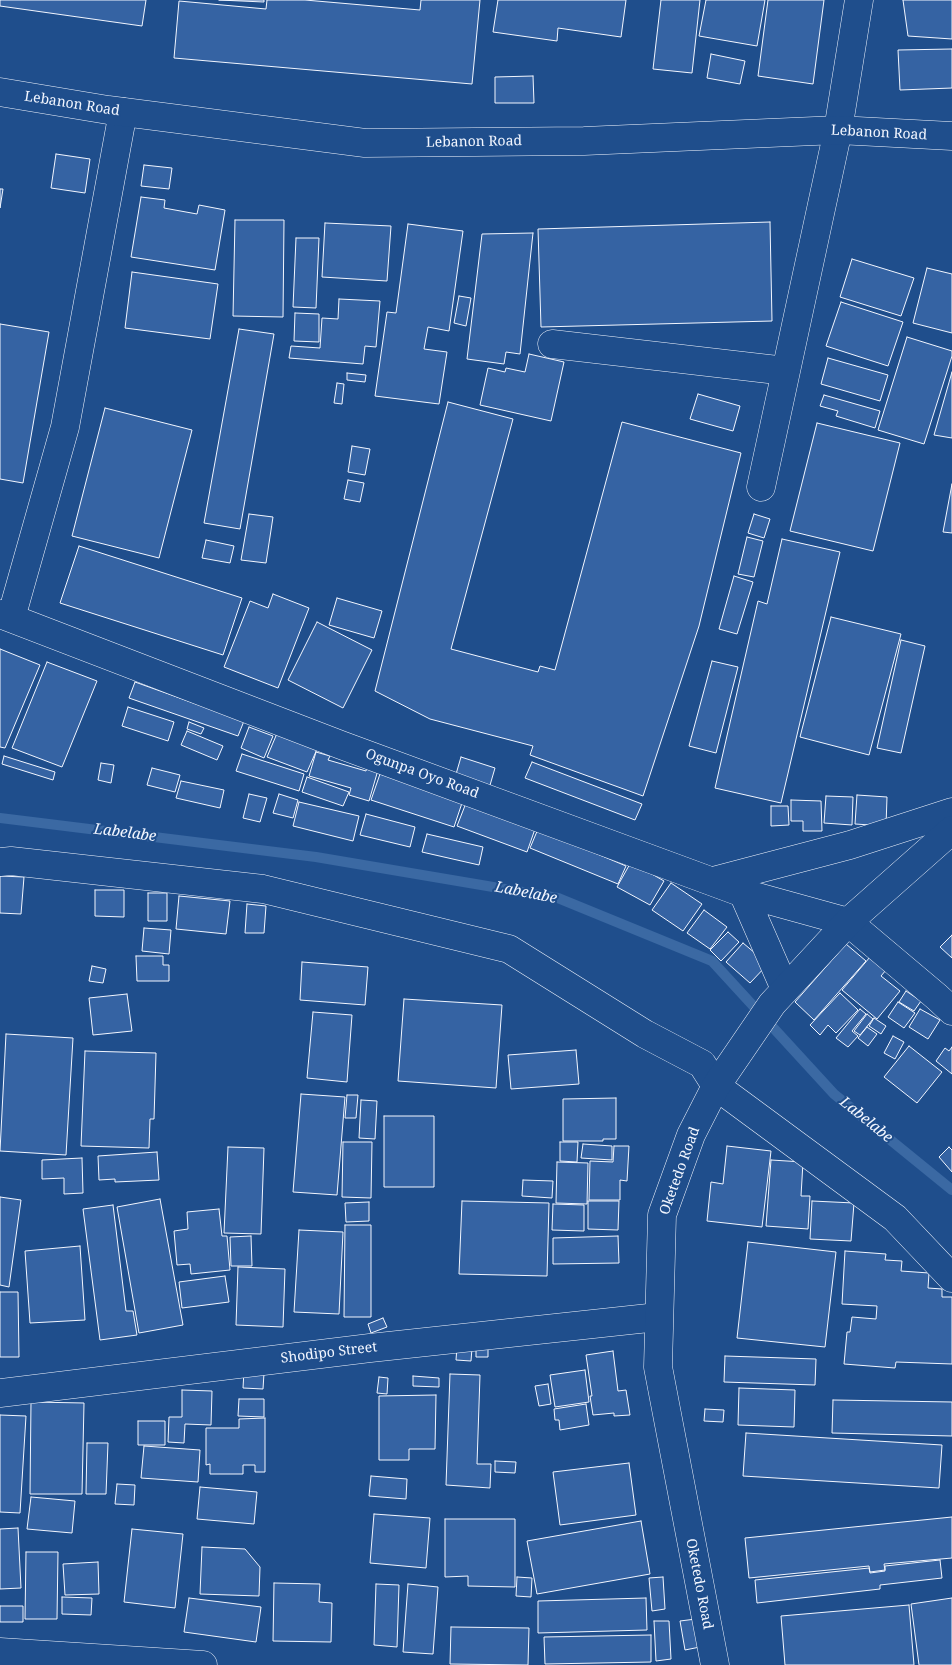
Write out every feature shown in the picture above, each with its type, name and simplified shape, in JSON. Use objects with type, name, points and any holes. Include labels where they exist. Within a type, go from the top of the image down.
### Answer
[{"type":"street","points":[[761,487],[838,130],[858,0]]},
{"type":"street","name":"Lebanon Road","points":[[0,92],[123,112],[365,143],[584,141],[838,130],[952,136]]},
{"type":"street","points":[[5,616],[65,427],[123,112]]},
{"type":"street","points":[[552,344],[786,371]]},
{"type":"street","name":"Ogunpa Oyo Road","points":[[5,616],[342,745],[744,893],[848,922]]},
{"type":"street","points":[[713,881],[850,845],[952,812]]},
{"type":"street","name":"Oketedo Road","points":[[715,1665],[658,1367],[662,1215],[690,1135],[722,1078],[778,997],[848,922],[952,830]]},
{"type":"street","points":[[0,862],[11,861],[263,888],[508,949],[645,1034],[702,1064],[722,1078],[895,1218],[952,1278]]},
{"type":"street","points":[[744,893],[778,997]]},
{"type":"street","points":[[848,922],[938,996],[952,1011]]},
{"type":"street","name":"Shodipo Street","points":[[0,1393],[370,1348],[658,1317]]},
{"type":"street","points":[[0,1652],[203,1665]]},
{"type":"building","points":[[0,0],[146,0],[142,26],[0,6]]},
{"type":"building","points":[[219,0],[264,0],[264,2]]},
{"type":"building","points":[[267,0],[305,0],[420,10],[421,0],[480,0],[472,84],[174,58],[179,1],[266,9]]},
{"type":"building","points":[[498,0],[626,0],[621,37],[558,28],[557,41],[493,32]]},
{"type":"building","points":[[661,0],[700,0],[692,73],[653,69]]},
{"type":"building","points":[[706,0],[765,0],[757,46],[699,36]]},
{"type":"building","points":[[768,0],[824,0],[813,84],[758,76]]},
{"type":"building","points":[[903,0],[952,0],[952,39],[908,36]]},
{"type":"building","points":[[952,49],[952,88],[900,90],[898,50]]},
{"type":"building","points":[[711,54],[745,61],[740,84],[707,78]]},
{"type":"building","points":[[533,76],[534,103],[495,103],[495,77]]},
{"type":"building","points":[[56,154],[90,159],[85,193],[51,188]]},
{"type":"building","points":[[144,165],[172,168],[169,189],[141,186]]},
{"type":"building","points":[[0,189],[3,189],[0,208]]},
{"type":"building","points":[[141,197],[165,200],[164,208],[197,214],[199,205],[225,210],[215,270],[131,257]]},
{"type":"building","points":[[235,220],[284,220],[283,317],[233,316]]},
{"type":"building","points":[[770,222],[772,321],[541,327],[538,229]]},
{"type":"building","points":[[325,223],[391,226],[387,281],[322,277]]},
{"type":"building","points":[[408,224],[463,231],[449,331],[428,327],[424,349],[447,352],[439,404],[375,396],[387,312],[396,313]]},
{"type":"building","points":[[533,233],[520,354],[506,352],[504,364],[467,359],[482,234]]},
{"type":"building","points":[[296,238],[319,238],[316,308],[293,307]]},
{"type":"building","points":[[852,259],[914,278],[901,316],[840,297]]},
{"type":"building","points":[[927,268],[952,274],[952,333],[913,323]]},
{"type":"building","points":[[132,272],[218,284],[210,339],[125,328]]},
{"type":"building","points":[[459,296],[471,298],[466,326],[454,323]]},
{"type":"building","points":[[339,299],[380,301],[376,347],[365,346],[363,364],[289,358],[291,346],[320,348],[322,318],[338,319]]},
{"type":"building","points":[[841,302],[903,322],[888,366],[826,346]]},
{"type":"building","points":[[295,313],[319,314],[319,342],[294,341]]},
{"type":"building","points":[[0,324],[49,332],[23,483],[0,479]]},
{"type":"building","points":[[239,329],[274,334],[240,529],[204,523]]},
{"type":"building","points":[[907,337],[952,351],[924,444],[878,430]]},
{"type":"building","points":[[529,354],[564,362],[551,421],[480,405],[488,368],[505,372],[506,368],[525,372]]},
{"type":"building","points":[[828,358],[888,375],[880,401],[821,384]]},
{"type":"building","points":[[952,372],[952,438],[934,435]]},
{"type":"building","points":[[347,373],[366,375],[365,382],[347,380]]},
{"type":"building","points":[[337,383],[344,384],[342,404],[334,403]]},
{"type":"building","points":[[698,394],[740,406],[733,431],[690,419]]},
{"type":"building","points":[[824,395],[880,411],[875,428],[836,416],[838,411],[820,406]]},
{"type":"building","points":[[448,402],[513,419],[451,649],[538,672],[540,666],[555,670],[622,422],[741,453],[699,626],[643,796],[530,755],[533,746],[430,719],[375,691]]},
{"type":"building","points":[[105,408],[192,430],[159,558],[72,536]]},
{"type":"building","points":[[817,423],[900,443],[873,551],[790,531]]},
{"type":"building","points":[[352,446],[370,449],[365,475],[348,472]]},
{"type":"building","points":[[348,480],[364,483],[360,502],[344,499]]},
{"type":"building","points":[[952,484],[952,533],[943,532]]},
{"type":"building","points":[[249,514],[273,517],[266,563],[241,560]]},
{"type":"building","points":[[754,514],[770,519],[764,538],[748,533]]},
{"type":"building","points":[[747,537],[763,541],[754,577],[738,574]]},
{"type":"building","points":[[782,539],[840,552],[781,803],[715,788],[758,601],[767,604]]},
{"type":"building","points":[[206,540],[234,546],[230,563],[202,558]]},
{"type":"building","points":[[79,546],[242,598],[223,655],[60,603]]},
{"type":"building","points":[[734,576],[753,582],[737,634],[719,629]]},
{"type":"building","points":[[273,594],[309,608],[278,688],[224,667],[250,601],[268,608]]},
{"type":"building","points":[[337,598],[382,611],[374,638],[329,625]]},
{"type":"building","points":[[831,617],[901,634],[869,755],[800,737]]},
{"type":"building","points":[[317,622],[372,650],[343,708],[288,680]]},
{"type":"building","points":[[901,640],[925,646],[901,753],[877,748]]},
{"type":"building","points":[[0,649],[40,665],[5,748],[0,747]]},
{"type":"building","points":[[712,661],[738,667],[716,753],[689,746]]},
{"type":"building","points":[[47,662],[97,681],[62,767],[12,748]]},
{"type":"building","points":[[135,682],[244,721],[238,736],[129,698]]},
{"type":"building","points":[[128,707],[174,722],[168,741],[122,726]]},
{"type":"building","points":[[189,722],[204,728],[201,734],[187,729]]},
{"type":"building","points":[[249,727],[273,736],[264,758],[241,748]]},
{"type":"building","points":[[187,731],[223,746],[217,760],[181,745]]},
{"type":"building","points":[[278,731],[318,747],[307,772],[267,757]]},
{"type":"building","points":[[316,752],[330,756],[328,760],[366,771],[367,767],[378,770],[369,801],[349,795],[351,788],[309,776]]},
{"type":"building","points":[[242,754],[304,774],[299,791],[236,771]]},
{"type":"building","points":[[4,756],[55,772],[53,780],[2,764]]},
{"type":"building","points":[[461,757],[495,768],[488,792],[454,781]]},
{"type":"building","points":[[532,762],[642,804],[635,820],[525,778]]},
{"type":"building","points":[[101,763],[114,765],[111,783],[98,780]]},
{"type":"building","points":[[152,768],[180,775],[175,792],[147,785]]},
{"type":"building","points":[[380,774],[463,800],[454,827],[371,800]]},
{"type":"building","points":[[307,777],[349,792],[343,806],[302,792]]},
{"type":"building","points":[[181,781],[224,790],[220,808],[176,798]]},
{"type":"building","points":[[249,794],[267,798],[260,822],[243,818]]},
{"type":"building","points":[[279,794],[298,800],[293,818],[273,813]]},
{"type":"building","points":[[857,795],[887,797],[886,826],[855,824]]},
{"type":"building","points":[[826,796],[853,797],[852,825],[824,823]]},
{"type":"building","points":[[791,800],[821,801],[822,831],[803,831],[803,821],[791,821]]},
{"type":"building","points":[[299,802],[359,816],[353,841],[293,826]]},
{"type":"building","points":[[466,803],[535,829],[527,852],[457,826]]},
{"type":"building","points":[[771,806],[788,806],[789,825],[771,826]]},
{"type":"building","points":[[366,814],[415,827],[410,847],[360,835]]},
{"type":"building","points":[[538,829],[626,866],[618,884],[530,848]]},
{"type":"building","points":[[427,834],[483,847],[479,865],[422,852]]},
{"type":"building","points":[[631,862],[664,881],[650,905],[617,887]]},
{"type":"building","points":[[0,876],[24,877],[21,914],[0,913]]},
{"type":"building","points":[[671,883],[702,904],[683,931],[652,910]]},
{"type":"building","points":[[95,890],[124,890],[124,917],[95,916]]},
{"type":"building","points":[[148,893],[167,893],[167,921],[148,921]]},
{"type":"building","points":[[179,896],[230,901],[226,934],[176,929]]},
{"type":"building","points":[[247,904],[266,906],[264,933],[245,933]]},
{"type":"building","points":[[704,910],[727,927],[710,949],[687,933]]},
{"type":"building","points":[[144,928],[171,930],[169,954],[142,951]]},
{"type":"building","points":[[728,932],[739,942],[721,961],[710,950]]},
{"type":"building","points":[[952,935],[952,958],[940,947]]},
{"type":"building","points":[[743,943],[768,964],[750,983],[726,962]]},
{"type":"building","points":[[846,944],[866,961],[814,1020],[795,1002]]},
{"type":"building","points":[[136,956],[163,956],[163,965],[169,965],[169,981],[137,981]]},
{"type":"building","points":[[870,957],[886,970],[881,976],[900,991],[877,1019],[842,990]]},
{"type":"building","points":[[302,962],[368,967],[365,1005],[300,1000]]},
{"type":"building","points":[[92,966],[106,969],[103,983],[89,981]]},
{"type":"building","points":[[906,991],[921,1001],[914,1011],[899,1002]]},
{"type":"building","points":[[840,993],[858,1010],[836,1033],[828,1025],[820,1035],[810,1025]]},
{"type":"building","points":[[127,994],[132,1031],[93,1035],[89,998]]},
{"type":"building","points":[[404,999],[502,1005],[496,1088],[398,1081]]},
{"type":"building","points":[[898,1002],[915,1013],[904,1028],[888,1017]]},
{"type":"building","points":[[860,1009],[866,1014],[852,1031],[858,1036],[848,1047],[836,1038]]},
{"type":"building","points":[[920,1009],[940,1020],[928,1039],[909,1027]]},
{"type":"building","points":[[313,1012],[352,1015],[347,1082],[307,1078]]},
{"type":"building","points":[[867,1014],[873,1019],[860,1035],[854,1031]]},
{"type":"building","points":[[874,1018],[886,1026],[881,1034],[869,1026]]},
{"type":"building","points":[[867,1027],[877,1034],[868,1046],[858,1038]]},
{"type":"building","points":[[6,1034],[73,1038],[66,1155],[0,1151]]},
{"type":"building","points":[[893,1036],[904,1042],[895,1059],[884,1053]]},
{"type":"building","points":[[909,1046],[942,1072],[917,1103],[884,1077]]},
{"type":"building","points":[[952,1047],[952,1074],[936,1061],[945,1048],[949,1051]]},
{"type":"building","points":[[576,1050],[579,1084],[511,1089],[508,1055]]},
{"type":"building","points":[[85,1051],[156,1053],[154,1119],[150,1119],[149,1148],[81,1146]]},
{"type":"building","points":[[301,1094],[345,1097],[337,1195],[293,1192]]},
{"type":"building","points":[[347,1095],[358,1095],[356,1118],[345,1118]]},
{"type":"building","points":[[616,1098],[616,1139],[603,1139],[603,1141],[563,1141],[563,1099]]},
{"type":"building","points":[[361,1100],[377,1101],[375,1139],[359,1138]]},
{"type":"building","points":[[384,1116],[434,1116],[434,1187],[384,1187]]},
{"type":"building","points":[[343,1142],[372,1142],[371,1198],[342,1197]]},
{"type":"building","points":[[560,1142],[578,1142],[577,1162],[560,1161]]},
{"type":"building","points":[[583,1144],[612,1146],[612,1160],[581,1158]]},
{"type":"building","points":[[614,1146],[629,1146],[627,1181],[620,1180],[620,1200],[589,1200],[590,1161],[613,1162]]},
{"type":"building","points":[[727,1146],[771,1151],[762,1227],[707,1221],[711,1182],[723,1184]]},
{"type":"building","points":[[228,1147],[264,1148],[261,1234],[224,1233]]},
{"type":"building","points":[[949,1147],[952,1150],[952,1172],[939,1157]]},
{"type":"building","points":[[157,1152],[159,1180],[115,1182],[115,1179],[99,1180],[98,1156]]},
{"type":"building","points":[[82,1158],[83,1193],[64,1194],[64,1178],[42,1179],[42,1160]]},
{"type":"building","points":[[771,1160],[803,1162],[801,1196],[810,1196],[808,1229],[766,1226]]},
{"type":"building","points":[[557,1162],[588,1163],[587,1204],[556,1203]]},
{"type":"building","points":[[523,1180],[553,1181],[552,1198],[522,1196]]},
{"type":"building","points":[[0,1197],[21,1200],[9,1287],[0,1285]]},
{"type":"building","points":[[160,1199],[183,1325],[139,1333],[117,1207]]},
{"type":"building","points":[[462,1201],[549,1203],[547,1276],[459,1274]]},
{"type":"building","points":[[588,1201],[619,1201],[618,1230],[588,1229]]},
{"type":"building","points":[[812,1201],[854,1203],[851,1241],[810,1239]]},
{"type":"building","points":[[369,1202],[369,1221],[346,1222],[345,1203]]},
{"type":"building","points":[[553,1204],[584,1205],[584,1231],[552,1230]]},
{"type":"building","points":[[113,1205],[126,1311],[133,1311],[137,1335],[100,1340],[83,1209]]},
{"type":"building","points":[[219,1209],[222,1236],[227,1236],[230,1270],[191,1274],[190,1264],[177,1265],[174,1231],[188,1229],[187,1212]]},
{"type":"building","points":[[345,1225],[371,1225],[371,1317],[344,1317]]},
{"type":"building","points":[[299,1230],[343,1232],[339,1314],[294,1312]]},
{"type":"building","points":[[251,1236],[252,1266],[231,1266],[230,1237]]},
{"type":"building","points":[[618,1236],[619,1263],[553,1264],[553,1238]]},
{"type":"building","points":[[748,1242],[836,1252],[825,1347],[737,1338]]},
{"type":"building","points":[[80,1246],[85,1320],[30,1323],[25,1251]]},
{"type":"building","points":[[845,1251],[886,1254],[885,1260],[902,1261],[901,1271],[929,1273],[928,1288],[942,1289],[942,1297],[952,1297],[952,1364],[896,1362],[895,1368],[844,1364],[847,1332],[850,1332],[852,1317],[876,1319],[877,1306],[842,1304]]},
{"type":"building","points":[[238,1267],[285,1269],[283,1327],[236,1325]]},
{"type":"building","points":[[225,1276],[229,1302],[182,1308],[179,1282]]},
{"type":"building","points":[[0,1292],[18,1292],[19,1357],[0,1357]]},
{"type":"building","points":[[383,1318],[387,1327],[371,1333],[368,1324]]},
{"type":"building","points":[[476,1340],[488,1340],[488,1357],[476,1357]]},
{"type":"building","points":[[457,1347],[472,1348],[471,1361],[456,1360]]},
{"type":"building","points":[[613,1351],[618,1391],[626,1390],[630,1415],[614,1416],[614,1413],[593,1415],[586,1355]]},
{"type":"building","points":[[725,1356],[816,1359],[815,1385],[724,1382]]},
{"type":"building","points":[[585,1370],[589,1402],[555,1407],[550,1375]]},
{"type":"building","points":[[244,1371],[264,1373],[263,1389],[243,1388]]},
{"type":"building","points":[[450,1374],[480,1375],[477,1464],[491,1464],[490,1488],[446,1485]]},
{"type":"building","points":[[413,1376],[439,1378],[439,1387],[413,1386]]},
{"type":"building","points":[[379,1377],[388,1378],[387,1394],[377,1393]]},
{"type":"building","points":[[548,1384],[551,1404],[539,1406],[535,1386]]},
{"type":"building","points":[[739,1388],[795,1390],[794,1427],[738,1425]]},
{"type":"building","points":[[182,1390],[212,1391],[211,1425],[185,1424],[184,1443],[168,1442],[169,1417],[182,1417]]},
{"type":"building","points":[[436,1395],[435,1449],[409,1449],[409,1460],[379,1460],[379,1396]]},
{"type":"building","points":[[239,1399],[264,1399],[264,1417],[238,1416]]},
{"type":"building","points":[[833,1400],[952,1402],[952,1436],[832,1433]]},
{"type":"building","points":[[31,1402],[84,1403],[82,1494],[30,1494]]},
{"type":"building","points":[[586,1404],[589,1425],[560,1430],[559,1420],[555,1420],[554,1409]]},
{"type":"building","points":[[705,1409],[724,1410],[723,1422],[704,1421]]},
{"type":"building","points":[[0,1415],[26,1416],[20,1513],[0,1512]]},
{"type":"building","points":[[265,1418],[265,1472],[255,1472],[255,1465],[243,1465],[243,1474],[210,1474],[210,1464],[206,1465],[206,1428],[239,1428],[239,1419]]},
{"type":"building","points":[[138,1421],[165,1421],[165,1445],[138,1445]]},
{"type":"building","points":[[746,1433],[942,1445],[939,1488],[743,1476]]},
{"type":"building","points":[[87,1443],[108,1443],[106,1494],[86,1494]]},
{"type":"building","points":[[144,1446],[200,1450],[198,1482],[141,1478]]},
{"type":"building","points":[[495,1461],[516,1462],[515,1473],[495,1472]]},
{"type":"building","points":[[629,1463],[636,1515],[560,1525],[553,1472]]},
{"type":"building","points":[[371,1476],[407,1479],[406,1499],[369,1496]]},
{"type":"building","points":[[117,1484],[135,1485],[134,1505],[115,1504]]},
{"type":"building","points":[[200,1487],[257,1492],[254,1524],[197,1519]]},
{"type":"building","points":[[31,1497],[75,1501],[72,1533],[27,1529]]},
{"type":"building","points":[[374,1514],[430,1518],[426,1568],[370,1563]]},
{"type":"building","points":[[952,1517],[952,1558],[884,1564],[885,1570],[870,1572],[869,1566],[749,1578],[745,1538]]},
{"type":"building","points":[[445,1519],[515,1519],[515,1587],[468,1586],[468,1576],[445,1577]]},
{"type":"building","points":[[641,1521],[650,1574],[537,1594],[527,1541]]},
{"type":"building","points":[[18,1528],[21,1588],[0,1589],[0,1529]]},
{"type":"building","points":[[132,1529],[183,1534],[175,1608],[124,1602]]},
{"type":"building","points":[[202,1547],[245,1549],[260,1567],[259,1596],[200,1594]]},
{"type":"building","points":[[26,1552],[58,1552],[57,1619],[25,1619]]},
{"type":"building","points":[[940,1560],[942,1578],[880,1585],[880,1589],[757,1603],[755,1580],[869,1568],[870,1573],[885,1571],[885,1566]]},
{"type":"building","points":[[98,1562],[99,1594],[65,1595],[63,1564]]},
{"type":"building","points":[[517,1577],[532,1578],[531,1597],[516,1596]]},
{"type":"building","points":[[663,1577],[665,1609],[652,1611],[649,1578]]},
{"type":"building","points":[[274,1583],[320,1584],[319,1602],[332,1603],[331,1642],[273,1641]]},
{"type":"building","points":[[376,1584],[399,1585],[397,1647],[374,1645]]},
{"type":"building","points":[[408,1584],[438,1587],[433,1654],[403,1652]]},
{"type":"building","points":[[62,1597],[92,1598],[91,1615],[62,1614]]},
{"type":"building","points":[[189,1598],[261,1607],[256,1642],[184,1632]]},
{"type":"building","points":[[646,1598],[647,1630],[538,1633],[538,1601]]},
{"type":"building","points":[[952,1598],[952,1665],[919,1665],[911,1604]]},
{"type":"building","points":[[909,1605],[914,1665],[785,1665],[781,1616]]},
{"type":"building","points":[[0,1606],[23,1606],[23,1622],[0,1622]]},
{"type":"building","points":[[696,1619],[700,1647],[685,1650],[680,1621]]},
{"type":"building","points":[[654,1621],[669,1621],[671,1659],[656,1661]]},
{"type":"building","points":[[451,1627],[529,1628],[528,1665],[450,1664]]},
{"type":"building","points":[[651,1635],[651,1662],[545,1664],[544,1637]]},
{"type":"waterway","name":"Labelabe","points":[[0,818],[316,857],[558,898],[712,961],[834,1094],[952,1190]]}]
